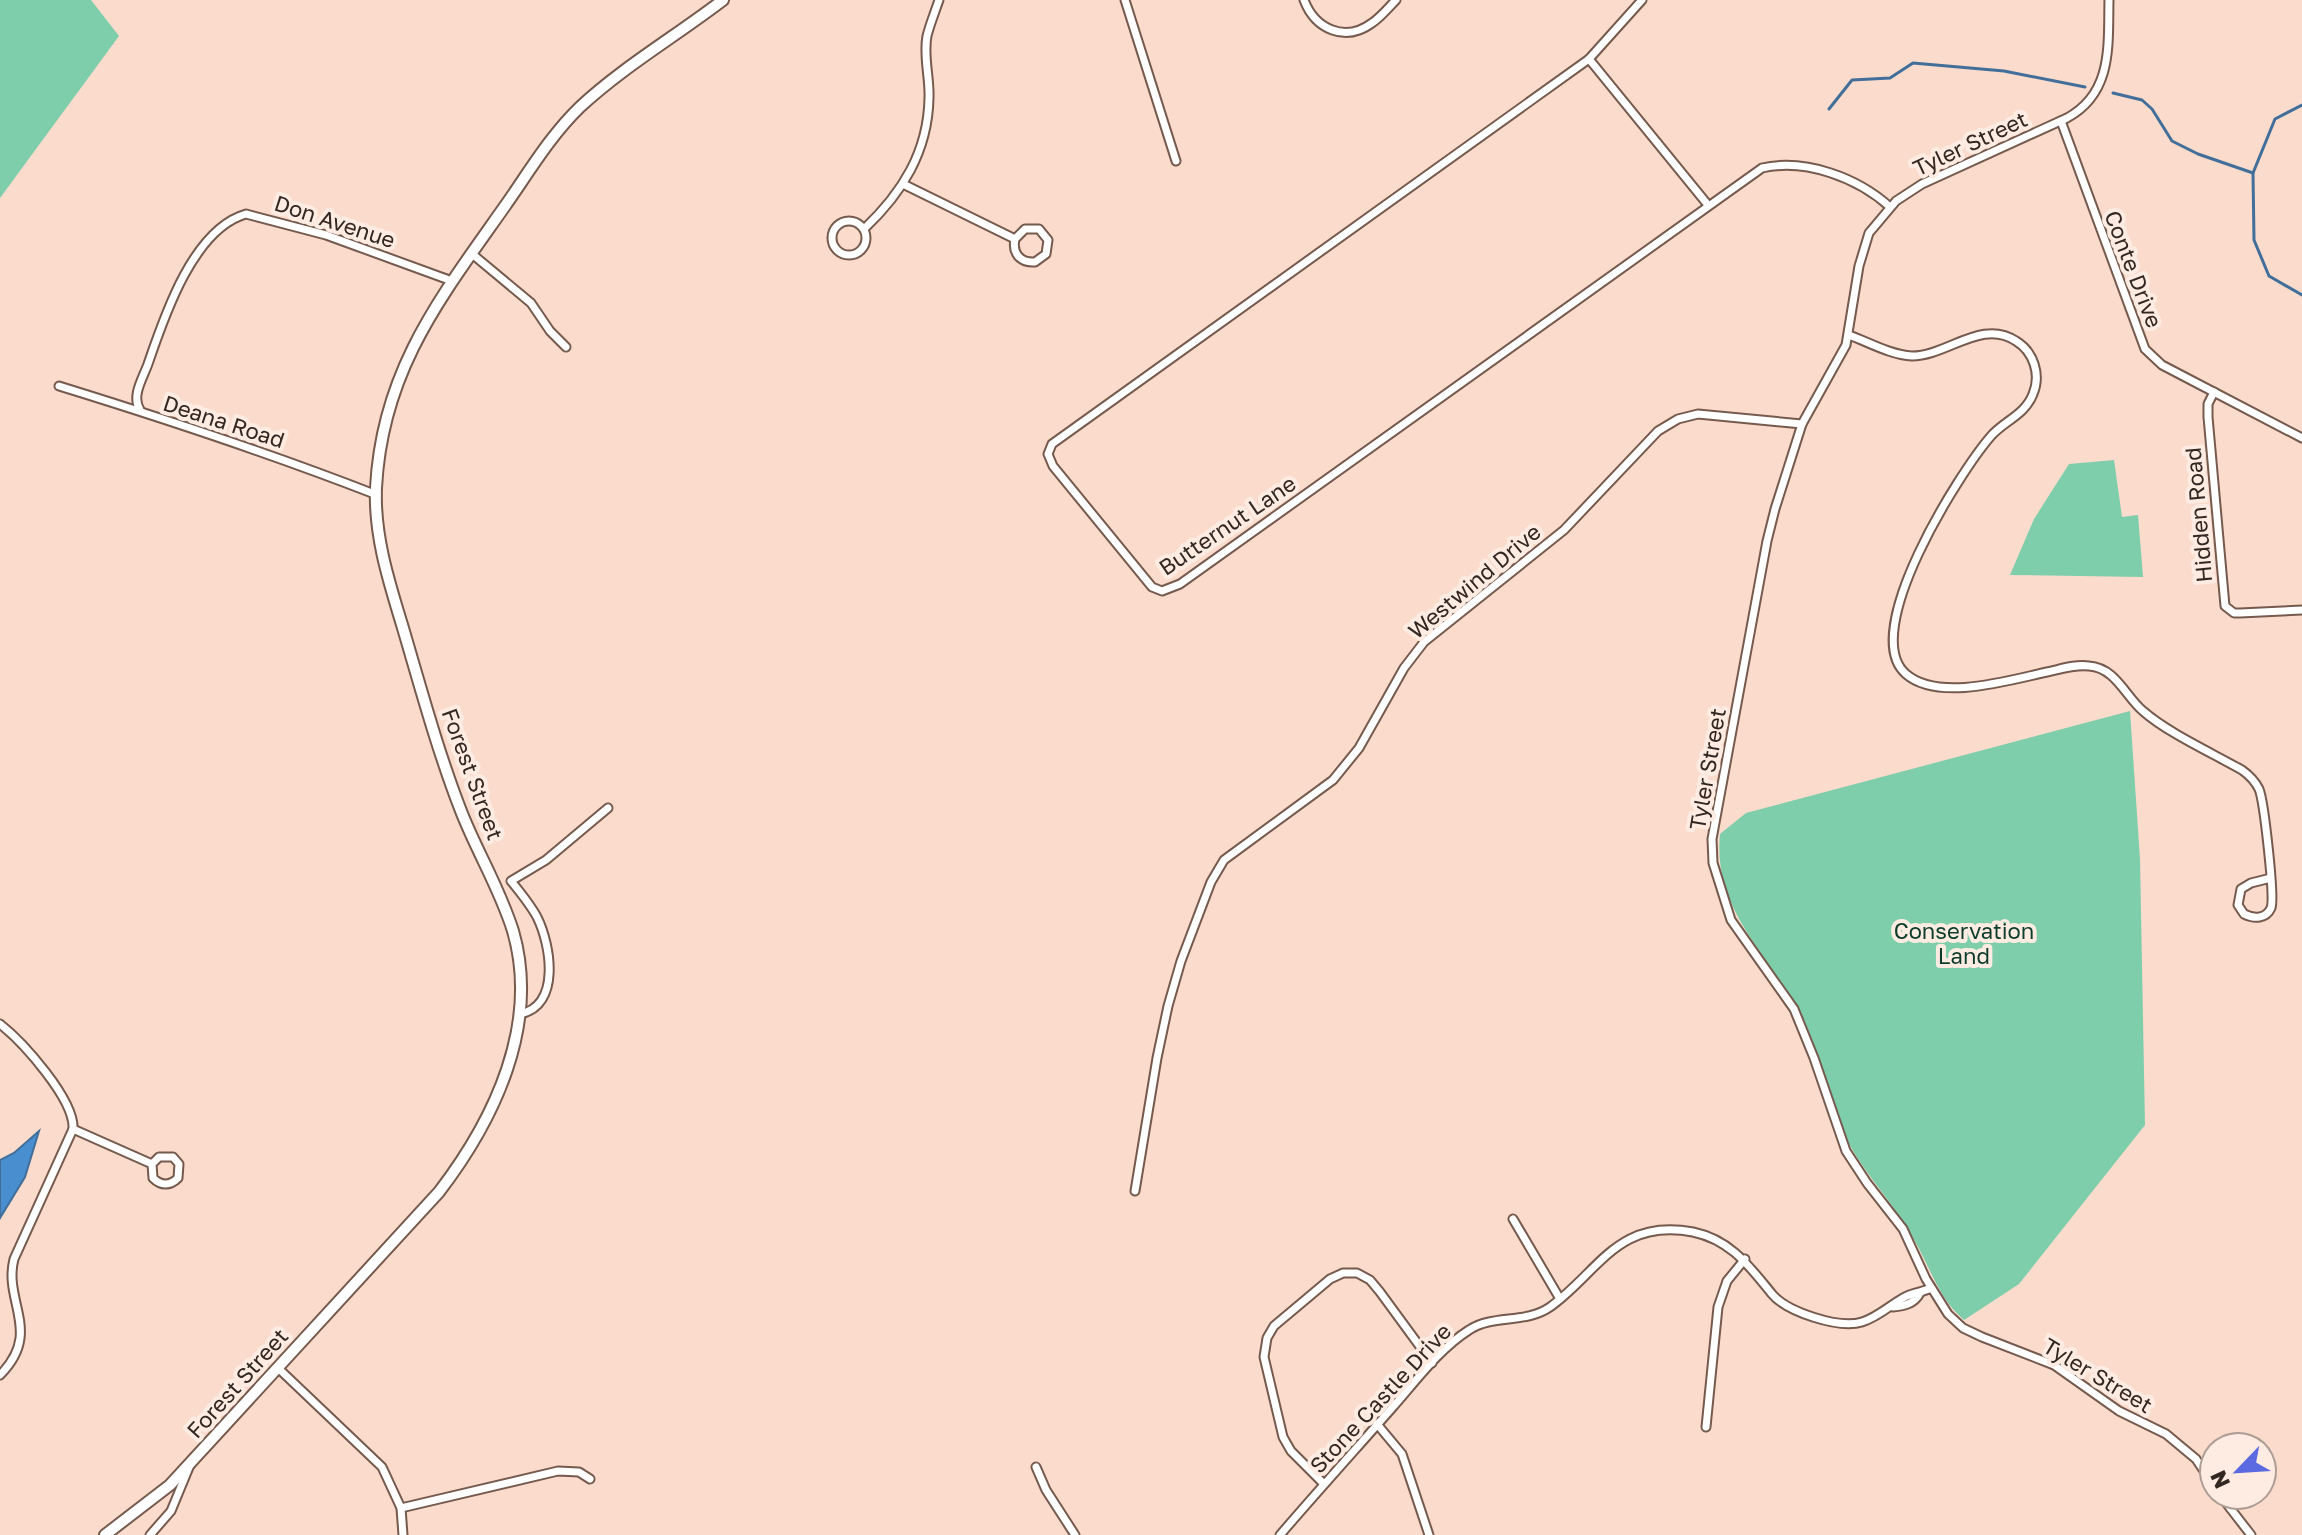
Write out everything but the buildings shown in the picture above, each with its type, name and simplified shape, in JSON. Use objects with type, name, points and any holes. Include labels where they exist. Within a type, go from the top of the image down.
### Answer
[{"type":"street","name":"Forest Street","points":[[105,1535],[170,1485],[439,1192],[470,1148],[500,1088],[515,1045],[520,1014],[519,955],[497,889],[461,811],[382,557],[377,495],[384,428],[397,379],[424,323],[545,149],[574,113],[601,89],[723,0]]},
{"type":"street","points":[[864,229],[887,207],[918,156],[926,128],[930,90],[926,43],[939,0]]},
{"type":"street","points":[[1125,0],[1176,161]]},
{"type":"street","points":[[1304,0],[1314,19],[1321,25],[1347,33],[1372,23],[1396,0]]},
{"type":"street","name":"Butternut Lane","points":[[1642,0],[1589,59],[1052,444],[1048,454],[1053,466],[1148,584],[1162,591],[1180,584],[1762,168],[1777,164],[1797,166],[1849,179],[1890,207]]},
{"type":"street","name":"Tyler Street","points":[[2109,0],[2108,56],[2101,85],[2085,106],[2061,121],[1922,184],[1890,207],[1865,241],[1849,335],[1839,361],[1802,424],[1785,472],[1767,541],[1712,839],[1713,863],[1731,920],[1794,1009],[1846,1151],[1903,1229],[1931,1288],[1948,1314],[1963,1328],[2054,1365],[2119,1411],[2166,1434],[2198,1462]]},
{"type":"street","points":[[1589,59],[1708,205]]},
{"type":"street","name":"Conte Drive","points":[[2061,121],[2145,349],[2162,365],[2302,438]]},
{"type":"street","points":[[903,184],[1015,239]]},
{"type":"street","name":"Don Avenue","points":[[140,410],[136,397],[161,323],[175,293],[209,241],[234,217],[246,214],[262,217],[326,235],[452,281]]},
{"type":"street","points":[[849,220],[864,229],[867,239],[858,253],[842,253],[834,246],[832,234],[838,224],[849,220]]},
{"type":"street","points":[[1025,229],[1039,229],[1048,240],[1048,249],[1039,260],[1026,261],[1015,252],[1015,239],[1025,229]]},
{"type":"street","points":[[471,253],[531,303],[550,331],[566,347]]},
{"type":"street","points":[[1849,335],[1913,356],[1979,335],[2001,334],[2014,339],[2026,349],[2037,375],[2029,403],[1990,437],[1922,541],[1907,578],[1893,633],[1892,649],[1902,670],[1920,682],[1946,687],[1990,685],[2079,666],[2105,670],[2147,714],[2242,770],[2254,781],[2262,800],[2271,878],[2273,898],[2270,910],[2261,917],[2244,914],[2238,905],[2241,889],[2271,878]]},
{"type":"street","name":"Deana Road","points":[[59,386],[289,461],[377,495]]},
{"type":"street","name":"Hidden Road","points":[[2214,392],[2208,404],[2208,417],[2225,606],[2240,613],[2302,610]]},
{"type":"street","name":"Westwind Drive","points":[[1135,1191],[1171,994],[1211,882],[1224,860],[1333,780],[1359,748],[1404,668],[1424,642],[1564,530],[1658,431],[1678,419],[1698,414],[1802,424]]},
{"type":"street","points":[[497,889],[546,860],[608,808]]},
{"type":"street","points":[[511,881],[537,917],[548,949],[547,989],[539,1005],[531,1012],[520,1014]]},
{"type":"street","points":[[0,1024],[65,1096],[72,1113],[73,1129],[12,1265],[21,1320],[20,1340],[14,1357],[0,1375]]},
{"type":"street","points":[[73,1129],[152,1164]]},
{"type":"street","points":[[159,1157],[173,1157],[179,1164],[178,1178],[171,1184],[157,1182],[152,1174],[152,1164],[159,1157]]},
{"type":"street","points":[[1513,1219],[1560,1299]]},
{"type":"street","name":"Stone Castle Drive","points":[[1280,1535],[1432,1363],[1461,1336],[1476,1326],[1537,1314],[1560,1299],[1617,1246],[1653,1232],[1677,1231],[1706,1236],[1733,1249],[1745,1259],[1777,1299],[1802,1313],[1855,1323],[1893,1307],[1904,1306],[1931,1288]]},
{"type":"street","points":[[1706,1427],[1718,1307],[1727,1281],[1745,1259]]},
{"type":"street","points":[[1324,1484],[1291,1451],[1283,1437],[1264,1357],[1267,1338],[1274,1326],[1330,1279],[1343,1273],[1357,1273],[1370,1280],[1432,1363]]},
{"type":"street","points":[[278,1368],[382,1467],[401,1508],[403,1535]]},
{"type":"street","points":[[1377,1424],[1402,1454],[1429,1535]]},
{"type":"street","points":[[150,1535],[177,1500],[191,1463]]},
{"type":"street","points":[[1036,1467],[1046,1490],[1075,1535]]},
{"type":"street","points":[[401,1508],[558,1471],[579,1472],[590,1479]]},
{"type":"street","points":[[2232,1511],[2251,1535]]},
{"type":"green space","points":[[0,0],[91,0],[119,36],[0,198]]},
{"type":"green space","points":[[2114,460],[2122,517],[2138,515],[2143,577],[2010,575],[2034,519],[2069,464]]},
{"type":"green space","name":"Conservation Land","points":[[2130,711],[2140,859],[2145,1125],[2019,1284],[1964,1320],[1947,1302],[1905,1224],[1843,1132],[1805,1023],[1735,911],[1720,862],[1720,834],[1746,813]]},
{"type":"water","points":[[39,1131],[25,1177],[0,1218],[0,1160],[14,1153]]},
{"type":"waterway","points":[[1829,109],[1852,80],[1890,78],[1913,63],[2004,71],[2085,87]]},
{"type":"waterway","points":[[2113,93],[2142,100],[2152,109],[2172,141],[2198,154],[2253,173]]},
{"type":"waterway","points":[[2302,105],[2275,119],[2253,173],[2254,240],[2269,276],[2302,295]]}]
